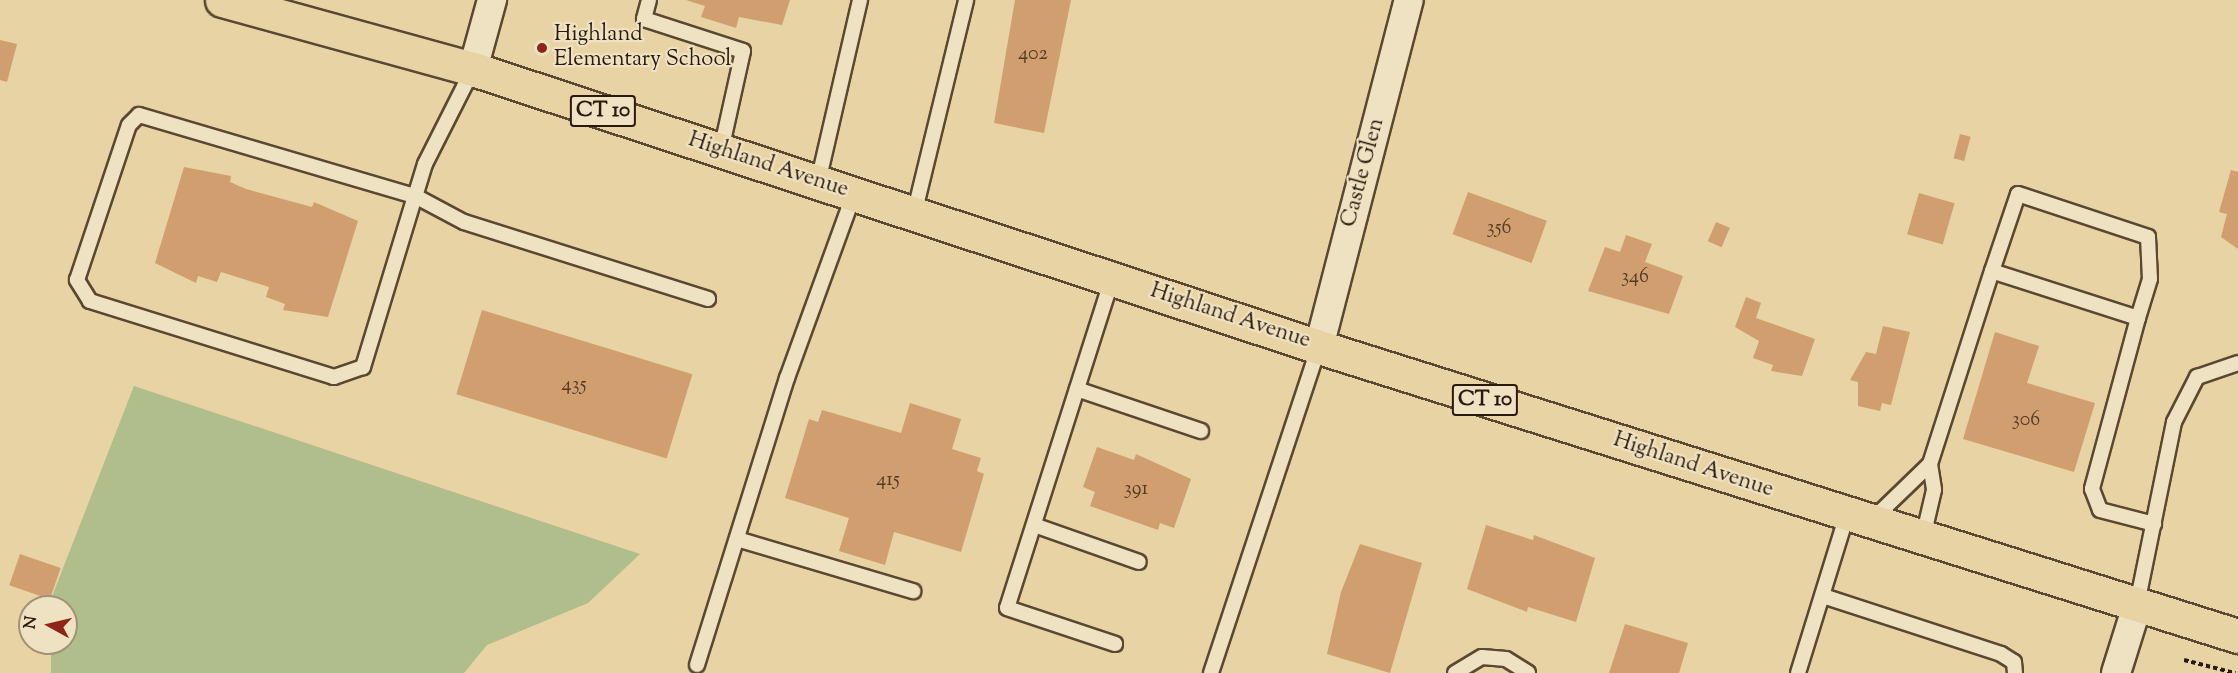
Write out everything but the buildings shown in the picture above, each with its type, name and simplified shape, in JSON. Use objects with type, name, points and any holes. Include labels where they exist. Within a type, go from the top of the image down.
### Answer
[{"type":"highway","name":"Highland Avenue","points":[[222,0],[473,69],[1318,347],[1858,519],[2238,636]]},
{"type":"street","points":[[473,69],[492,0]]},
{"type":"street","name":"Castle Glen","points":[[1318,347],[1409,0]]},
{"type":"street","points":[[2116,673],[2137,606]]},
{"type":"lane","points":[[649,0],[644,19],[743,51],[721,150]]},
{"type":"lane","points":[[818,182],[860,0]]},
{"type":"lane","points":[[914,214],[966,0]]},
{"type":"lane","points":[[473,69],[415,196],[363,367],[334,377],[90,301],[77,280],[129,125],[139,115],[415,196],[464,222],[708,299]]},
{"type":"lane","points":[[697,665],[787,378],[854,194]]},
{"type":"lane","points":[[1922,539],[1934,490],[1930,464],[2018,194],[2148,237],[2150,279],[2092,489],[2100,510],[2154,524]]},
{"type":"lane","points":[[1992,271],[2138,318]]},
{"type":"lane","points":[[1112,279],[1007,608],[1115,644]]},
{"type":"lane","points":[[1211,673],[1318,347]]},
{"type":"lane","points":[[2137,606],[2174,422],[2197,377],[2238,363]]},
{"type":"lane","points":[[1077,389],[1201,431]]},
{"type":"lane","points":[[1798,673],[1823,596],[1858,519],[1930,464]]},
{"type":"lane","points":[[1034,525],[1140,562]]},
{"type":"lane","points":[[737,539],[913,591]]},
{"type":"lane","points":[[1823,596],[2001,654],[2014,662],[2015,673]]},
{"type":"lane","points":[[1455,673],[1482,657],[1506,659],[1528,673]]},
{"type":"path","points":[[2184,660],[2235,673]]},
{"type":"green space","points":[[134,386],[640,554],[588,603],[487,645],[464,673],[51,673],[51,655],[78,655],[78,595],[53,595]]},
{"type":"place","name":"Highland Elementary School","points":[[542,48]]}]
